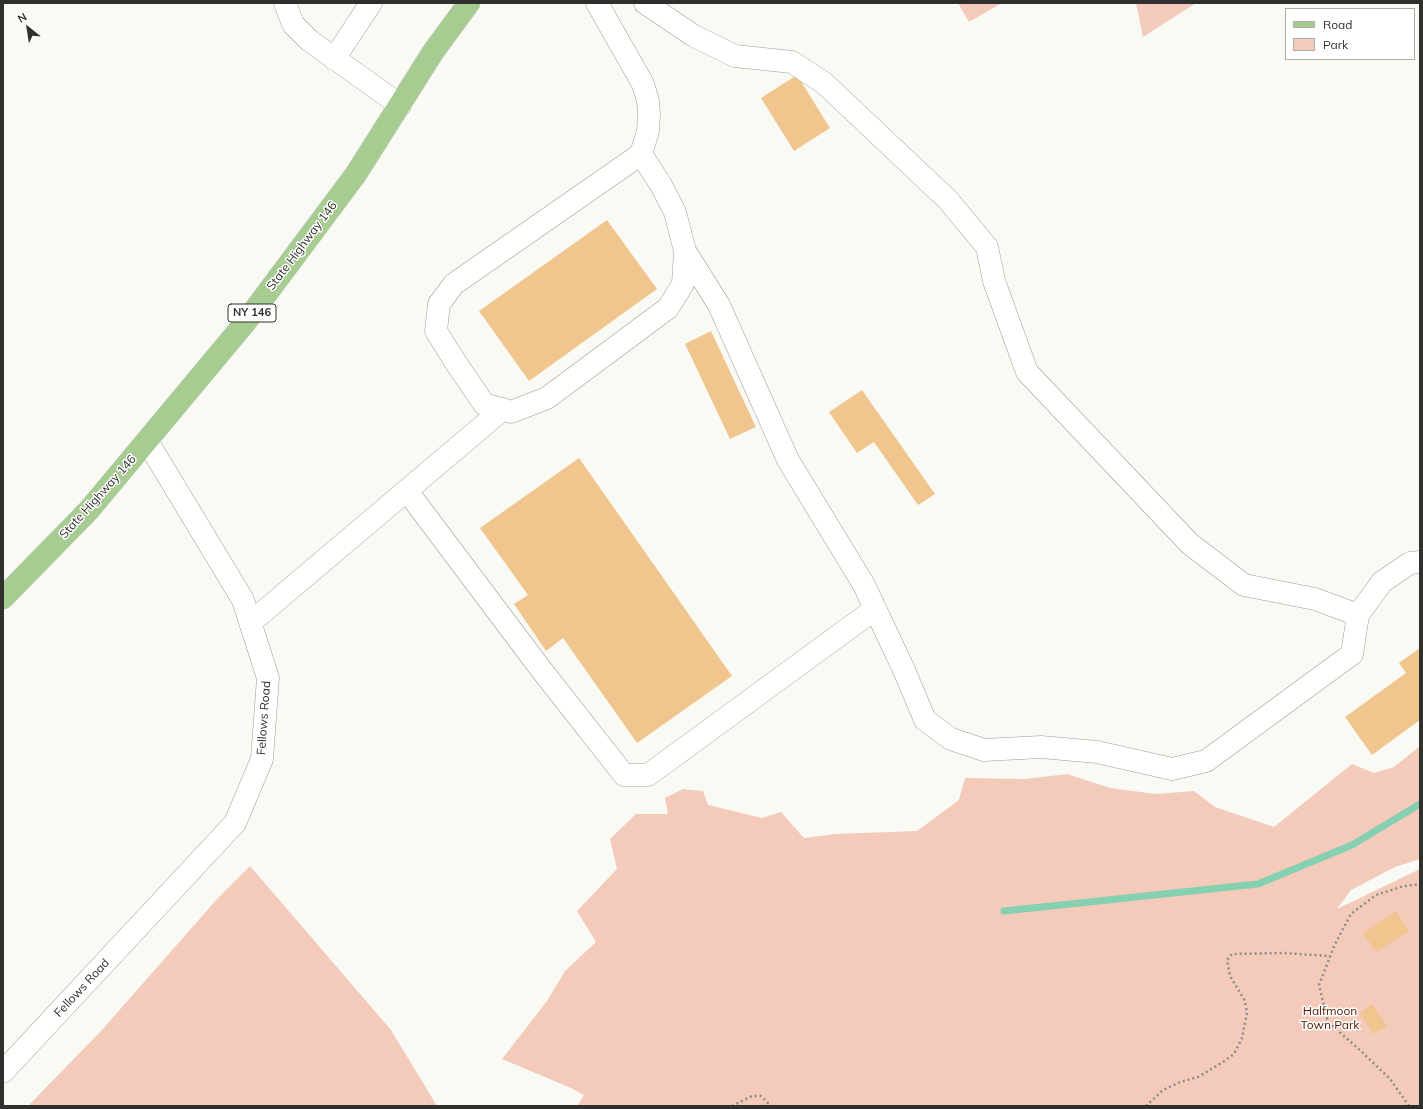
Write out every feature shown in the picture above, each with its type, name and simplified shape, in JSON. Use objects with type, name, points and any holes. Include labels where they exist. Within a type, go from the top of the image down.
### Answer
[{"type":"main road","name":"State Highway 146","points":[[3,598],[89,510],[244,324],[356,174],[433,52],[469,3]]},
{"type":"street","points":[[286,3],[294,24],[310,42],[400,105]]},
{"type":"street","points":[[334,59],[371,3]]},
{"type":"street","points":[[597,3],[643,84],[650,114],[648,131],[641,154],[454,284],[439,304],[436,331],[456,364],[484,404],[511,412],[546,398],[668,308],[683,284],[685,251]]},
{"type":"street","points":[[645,3],[694,36],[735,56],[792,62],[824,83],[948,200],[987,247],[994,281],[1027,372],[1190,544],[1244,585],[1315,599],[1358,615]]},
{"type":"street","points":[[641,154],[661,185],[675,212],[685,251],[719,305],[788,460],[864,585],[904,670],[925,720],[951,739],[984,750],[1041,747],[1089,752],[1172,769],[1206,761],[1352,654],[1358,615],[1382,582],[1410,563],[1420,562]]},
{"type":"street","points":[[250,623],[503,409]]},
{"type":"street","name":"Fellows Road","points":[[3,1072],[235,823],[262,759],[268,678],[243,600],[147,442]]},
{"type":"street","points":[[407,491],[540,668],[624,775],[648,775],[875,609]]},
{"type":"path","points":[[1408,1106],[1390,1079],[1328,1022],[1319,985],[1334,944],[1351,914],[1376,895],[1404,886],[1420,884]]},
{"type":"path","points":[[1146,1106],[1163,1090],[1180,1082],[1198,1077],[1234,1054],[1242,1038],[1247,1013],[1245,1001],[1230,976],[1227,960],[1232,954],[1330,956]]},
{"type":"path","points":[[732,1106],[752,1096],[761,1096],[771,1106]]},
{"type":"green space","points":[[958,3],[1002,3],[969,22]]},
{"type":"green space","points":[[1136,3],[1196,3],[1143,37]]},
{"type":"green space","name":"Halfmoon Town Park","points":[[1420,746],[1420,859],[1395,867],[1351,890],[1337,909],[1420,869],[1420,1106],[577,1106],[584,1095],[502,1059],[547,1001],[565,971],[596,942],[577,911],[617,869],[610,839],[636,814],[668,814],[665,798],[683,789],[703,791],[708,805],[762,818],[781,812],[804,838],[835,834],[917,831],[959,800],[965,778],[1026,779],[1067,774],[1110,788],[1156,794],[1194,791],[1215,807],[1274,827],[1352,764],[1374,773],[1394,767]]},
{"type":"green space","points":[[250,866],[391,1030],[437,1106],[28,1106],[101,1031],[218,898]]},
{"type":"building","points":[[797,75],[830,128],[794,151],[761,98]]},
{"type":"building","points":[[607,220],[657,289],[529,381],[479,311]]},
{"type":"building","points":[[711,331],[756,427],[730,439],[685,344]]},
{"type":"building","points":[[862,390],[935,494],[918,505],[874,442],[857,453],[829,412]]},
{"type":"building","points":[[579,458],[732,676],[637,743],[563,638],[546,651],[514,604],[528,595],[480,528]]},
{"type":"building","points":[[1420,648],[1420,720],[1372,755],[1345,717],[1406,673],[1399,663]]},
{"type":"building","points":[[1396,911],[1409,931],[1376,952],[1363,933]]},
{"type":"building","points":[[1372,1004],[1387,1026],[1373,1034],[1360,1013]]},
{"type":"waterway","points":[[1004,911],[1258,884],[1352,845],[1420,804]]}]
